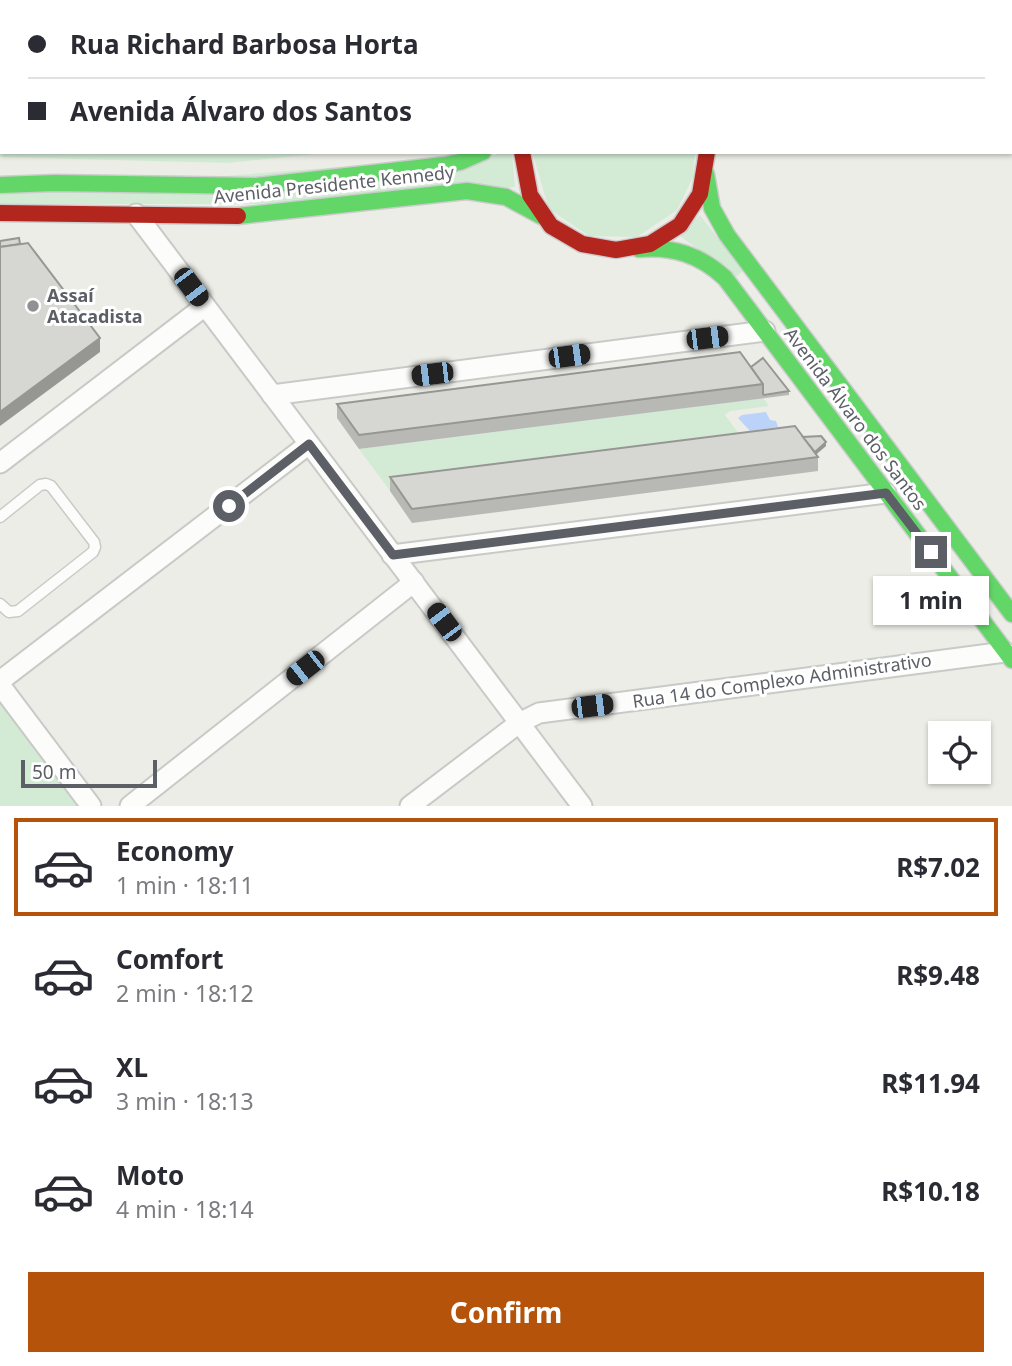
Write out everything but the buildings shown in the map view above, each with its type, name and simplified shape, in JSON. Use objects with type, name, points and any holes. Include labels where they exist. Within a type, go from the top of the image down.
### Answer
[{"type":"main road","name":"Avenida Presidente Kennedy","points":[[0,185],[55,183],[256,186],[460,162],[478,154]]},
{"type":"main road","points":[[522,154],[528,192],[541,216]]},
{"type":"main road","points":[[639,249],[671,233],[695,206],[706,174],[707,154]]},
{"type":"main road","name":"Avenida Álvaro dos Santos","points":[[706,174],[712,208],[727,235],[1012,614]]},
{"type":"main road","name":"Avenida Presidente Kennedy","points":[[0,213],[244,216],[467,191],[489,192],[513,199],[541,216]]},
{"type":"main road","name":"Avenida Álvaro dos Santos","points":[[541,216],[564,237],[578,244],[608,252],[667,247],[705,261],[732,286],[1009,656]]},
{"type":"street","points":[[136,214],[582,806]]},
{"type":"street","points":[[0,463],[205,306]]},
{"type":"street","points":[[272,395],[765,331]]},
{"type":"street","points":[[91,806],[0,683],[309,444]]},
{"type":"street","points":[[393,555],[886,493]]},
{"type":"street","points":[[130,806],[414,582]]},
{"type":"street","name":"Rua 14 do Complexo Administrativo","points":[[410,806],[519,723],[539,713],[1009,656]]},
{"type":"lane","points":[[0,517],[40,485],[46,484],[51,486],[94,542],[95,547],[93,552],[18,611],[9,611],[0,604]]},
{"type":"green space","points":[[0,154],[316,154],[228,163],[0,157]]},
{"type":"green space","points":[[512,154],[515,187],[284,204],[0,204],[0,193]]},
{"type":"green space","points":[[533,154],[695,154],[693,177],[677,210],[637,237],[589,236],[549,209]]},
{"type":"green space","points":[[700,215],[743,271],[736,277],[680,236]]},
{"type":"green space","points":[[763,398],[769,406],[730,411],[725,415],[740,435],[795,440],[390,491],[359,449]]},
{"type":"green space","points":[[0,703],[78,806],[0,806]]},
{"type":"water","points":[[766,412],[770,420],[776,421],[778,427],[750,431],[738,418],[742,415]]},
{"type":"traffic: fast","points":[[0,185],[55,183],[256,186],[445,165],[478,154]]},
{"type":"traffic: fast","points":[[706,174],[712,208],[727,235],[1012,614]]},
{"type":"traffic: fast","points":[[238,216],[467,191],[506,197],[541,216]]},
{"type":"traffic: fast","points":[[639,249],[663,249],[685,254],[706,263],[725,278],[1012,660]]},
{"type":"traffic: jam","points":[[522,154],[530,195],[551,226],[582,244],[616,250],[650,244],[680,225],[700,194],[707,154]]},
{"type":"traffic: jam","points":[[0,213],[238,216]]},
{"type":"place","name":"Assaí Atacadista","points":[[33,306]]},
{"type":"route","points":[[229,506],[309,444],[393,555],[886,493],[931,552]]}]
